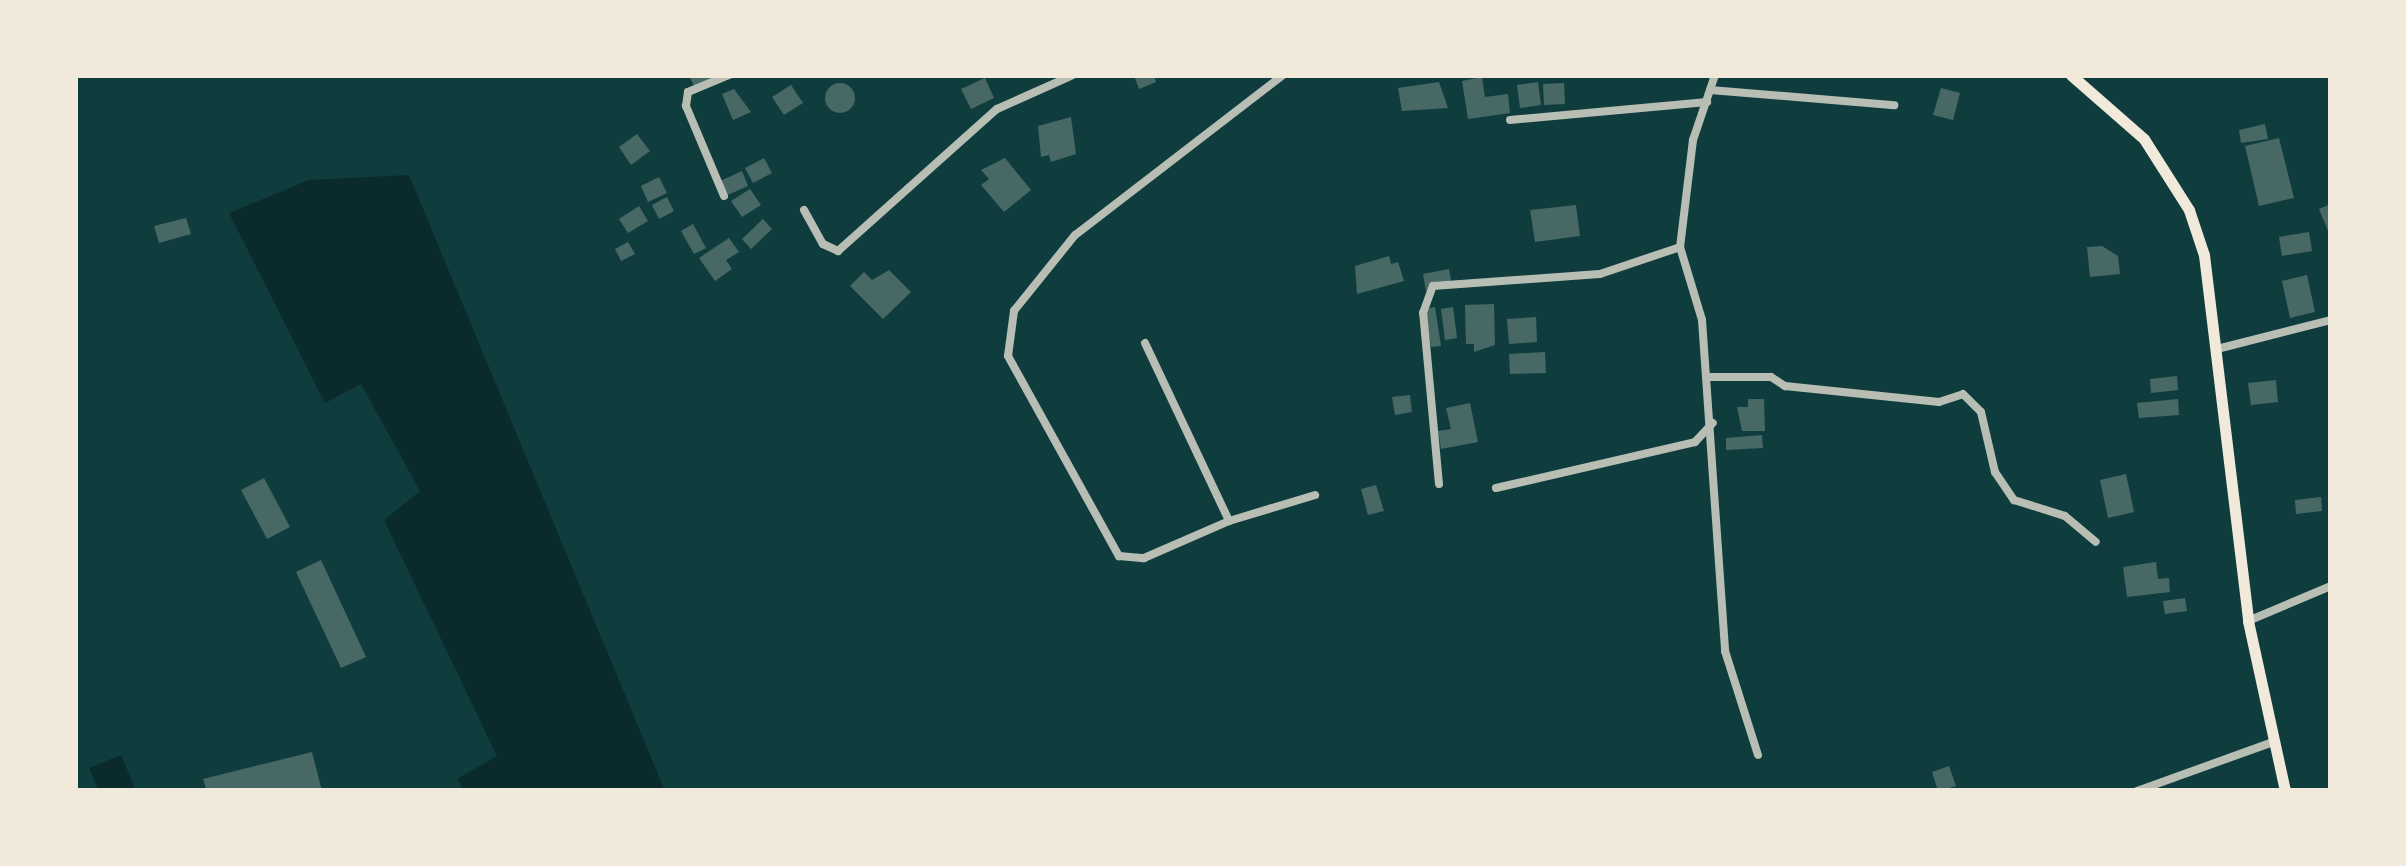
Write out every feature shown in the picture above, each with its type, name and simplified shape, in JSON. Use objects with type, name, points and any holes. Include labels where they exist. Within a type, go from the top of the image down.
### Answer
[{"type":"main road","points":[[2071,75],[2088,79],[2144,139],[2189,210],[2204,256],[2248,620],[2286,791]]},
{"type":"street","points":[[724,196],[686,106],[688,92],[729,75]]},
{"type":"street","points":[[804,210],[823,244],[838,251],[997,109],[1073,75]]},
{"type":"street","points":[[1283,75],[1075,236],[1014,311],[1006,331],[1008,356],[1119,556],[1144,558],[1229,521],[1316,495]]},
{"type":"street","points":[[1714,75],[1681,203],[1680,247],[1702,320],[1713,423],[1725,652],[1758,756]]},
{"type":"street","points":[[1710,90],[1894,105]]},
{"type":"street","points":[[1510,120],[1707,102]]},
{"type":"street","points":[[1440,484],[1423,312],[1433,286],[1600,274],[1680,247]]},
{"type":"street","points":[[2217,349],[2331,320]]},
{"type":"street","points":[[1144,342],[1229,521]]},
{"type":"street","points":[[1708,377],[1771,377],[1785,386],[1938,402],[1963,394],[1980,412],[1995,472],[2014,500],[2065,516],[2096,542]]},
{"type":"street","points":[[1496,488],[1695,442],[1713,423]]},
{"type":"street","points":[[2248,620],[2331,586]]},
{"type":"street","points":[[2137,791],[2273,742]]},
{"type":"water","points":[[409,175],[665,791],[464,791],[457,779],[497,756],[384,520],[420,491],[361,384],[325,403],[229,213],[309,180]]},
{"type":"water","points":[[121,755],[136,791],[99,791],[89,768]]},
{"type":"building","points":[[689,75],[732,75],[734,78],[695,88]]},
{"type":"building","points":[[1134,75],[1154,75],[1156,82],[1139,89]]},
{"type":"building","points":[[1482,77],[1485,97],[1508,94],[1510,113],[1468,119],[1462,81]]},
{"type":"building","points":[[985,78],[994,98],[971,109],[961,89]]},
{"type":"building","points":[[1439,82],[1448,108],[1402,111],[1398,88]]},
{"type":"building","points":[[1538,82],[1541,105],[1520,108],[1517,85]]},
{"type":"building","points":[[840,83],[851,87],[855,98],[851,109],[840,113],[829,109],[825,98],[829,87]]},
{"type":"building","points":[[1564,83],[1565,104],[1544,105],[1543,84]]},
{"type":"building","points":[[791,85],[803,103],[784,115],[772,97]]},
{"type":"building","points":[[1941,88],[1960,93],[1953,120],[1933,115]]},
{"type":"building","points":[[734,89],[751,112],[733,120],[722,94]]},
{"type":"building","points":[[1071,117],[1076,154],[1051,162],[1049,155],[1041,157],[1038,126]]},
{"type":"building","points":[[2265,124],[2268,139],[2241,143],[2239,130]]},
{"type":"building","points":[[637,134],[650,151],[631,165],[619,147]]},
{"type":"building","points":[[2279,138],[2294,198],[2259,206],[2245,146]]},
{"type":"building","points":[[764,158],[772,173],[753,183],[745,168]]},
{"type":"building","points":[[1005,158],[1031,190],[1004,212],[981,185],[989,179],[981,170]]},
{"type":"building","points":[[742,171],[748,186],[723,197],[716,183]]},
{"type":"building","points":[[659,177],[667,193],[648,202],[641,186]]},
{"type":"building","points":[[750,189],[761,205],[742,217],[731,201]]},
{"type":"building","points":[[667,197],[674,211],[659,219],[652,205]]},
{"type":"building","points":[[2331,204],[2331,238],[2319,209]]},
{"type":"building","points":[[1576,205],[1580,236],[1535,242],[1530,210]]},
{"type":"building","points":[[639,206],[648,221],[628,233],[619,219]]},
{"type":"building","points":[[186,218],[191,234],[159,243],[154,226]]},
{"type":"building","points":[[763,219],[772,229],[751,249],[742,239]]},
{"type":"building","points":[[693,224],[706,248],[694,254],[681,231]]},
{"type":"building","points":[[2309,232],[2312,251],[2282,256],[2279,237]]},
{"type":"building","points":[[729,238],[739,252],[726,260],[732,269],[715,281],[699,258]]},
{"type":"building","points":[[628,242],[635,254],[621,261],[615,249]]},
{"type":"building","points":[[2102,246],[2118,256],[2120,274],[2090,277],[2087,247]]},
{"type":"building","points":[[1389,256],[1391,264],[1398,262],[1404,281],[1357,294],[1355,266]]},
{"type":"building","points":[[1449,269],[1452,286],[1426,291],[1423,274]]},
{"type":"building","points":[[889,270],[911,292],[883,319],[850,286],[864,272],[872,280]]},
{"type":"building","points":[[2307,275],[2315,312],[2290,318],[2282,281]]},
{"type":"building","points":[[1494,304],[1495,345],[1474,352],[1474,344],[1466,344],[1465,305]]},
{"type":"building","points":[[1435,307],[1441,346],[1431,347],[1425,309]]},
{"type":"building","points":[[1453,307],[1457,338],[1445,340],[1441,309]]},
{"type":"building","points":[[1536,317],[1537,342],[1509,344],[1507,319]]},
{"type":"building","points":[[1545,352],[1546,373],[1510,374],[1509,354]]},
{"type":"building","points":[[2177,376],[2178,390],[2151,393],[2150,379]]},
{"type":"building","points":[[2276,380],[2278,402],[2251,405],[2248,383]]},
{"type":"building","points":[[1410,395],[1412,412],[1395,415],[1392,397]]},
{"type":"building","points":[[1748,399],[1764,399],[1765,431],[1742,431],[1737,407],[1748,407]]},
{"type":"building","points":[[2178,399],[2179,415],[2139,418],[2137,403]]},
{"type":"building","points":[[1470,403],[1478,442],[1441,449],[1438,431],[1451,429],[1446,408]]},
{"type":"building","points":[[1762,435],[1763,448],[1726,450],[1726,438]]},
{"type":"building","points":[[2126,474],[2134,512],[2108,518],[2100,480]]},
{"type":"building","points":[[264,478],[290,527],[267,539],[241,490]]},
{"type":"building","points":[[1376,485],[1384,511],[1368,515],[1361,489]]},
{"type":"building","points":[[2321,497],[2322,511],[2296,514],[2295,500]]},
{"type":"building","points":[[321,560],[366,657],[341,668],[296,572]]},
{"type":"building","points":[[2156,562],[2158,579],[2169,578],[2170,592],[2127,597],[2123,567]]},
{"type":"building","points":[[2185,598],[2187,611],[2165,614],[2163,601]]},
{"type":"building","points":[[312,752],[322,791],[207,791],[203,779]]},
{"type":"building","points":[[1949,766],[1956,786],[1938,791],[1932,772]]}]
